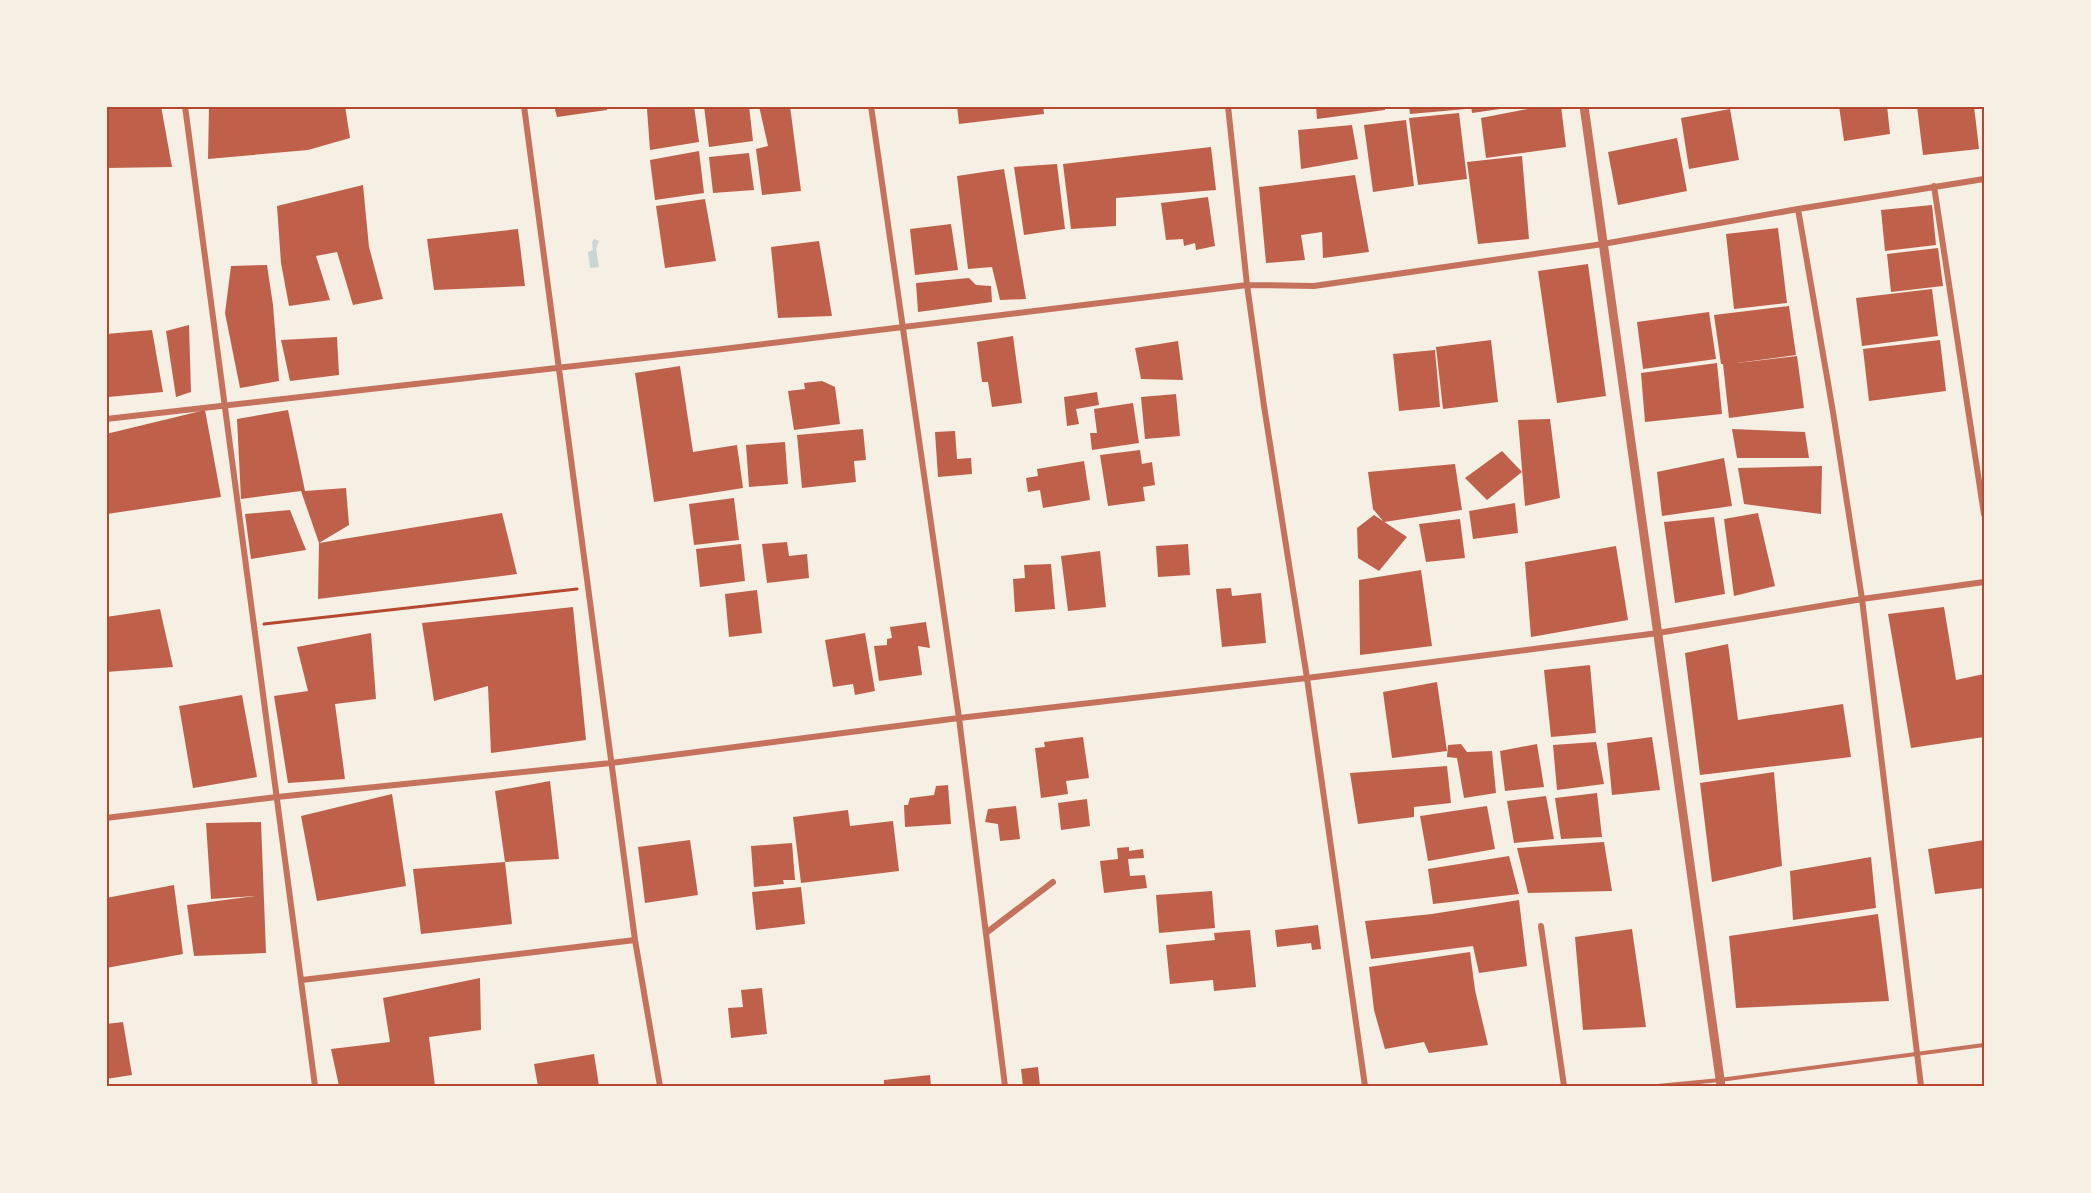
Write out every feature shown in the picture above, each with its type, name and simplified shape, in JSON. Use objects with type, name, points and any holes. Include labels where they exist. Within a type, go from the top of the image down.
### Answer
[{"type":"street","points":[[186,106],[315,1086]]},
{"type":"street","points":[[524,106],[635,940],[660,1086]]},
{"type":"street","points":[[872,106],[959,718],[1005,1086]]},
{"type":"street","points":[[1228,106],[1247,285],[1276,488],[1307,678],[1365,1086]]},
{"type":"street","points":[[1584,106],[1721,1083]]},
{"type":"street","points":[[106,420],[1247,285],[1314,286],[1603,244],[1984,179]]},
{"type":"street","points":[[1934,186],[1984,514]]},
{"type":"street","points":[[1798,209],[1862,599],[1921,1086]]},
{"type":"street","points":[[106,818],[277,797],[611,763],[959,718],[1307,678],[1658,633],[1862,599],[1984,582]]},
{"type":"street","points":[[986,933],[1053,882]]},
{"type":"street","points":[[1541,926],[1564,1086]]},
{"type":"street","points":[[302,980],[635,940]]},
{"type":"lane","points":[[1657,1086],[1721,1083],[1984,1045]]},
{"type":"path","points":[[254,625],[589,588]]},
{"type":"shaded area","points":[[594,239],[599,241],[596,248],[599,267],[590,268],[588,252],[593,250]]},
{"type":"building","points":[[106,106],[161,106],[172,167],[106,168]]},
{"type":"building","points":[[209,106],[345,106],[350,138],[308,150],[208,159]]},
{"type":"building","points":[[554,106],[606,106],[607,110],[557,117]]},
{"type":"building","points":[[665,106],[694,106],[699,142],[650,150],[647,109]]},
{"type":"building","points":[[704,106],[749,106],[753,141],[709,147]]},
{"type":"building","points":[[759,106],[790,106],[801,191],[762,195],[756,149],[768,146]]},
{"type":"building","points":[[957,106],[1043,106],[1044,114],[959,124]]},
{"type":"building","points":[[1316,106],[1385,106],[1385,110],[1317,119]]},
{"type":"building","points":[[1409,106],[1466,106],[1466,109],[1410,114]]},
{"type":"building","points":[[1471,106],[1499,106],[1500,109],[1472,113]]},
{"type":"building","points":[[1543,106],[1561,106],[1566,147],[1486,158],[1481,118]]},
{"type":"building","points":[[1839,106],[1887,106],[1890,134],[1844,141]]},
{"type":"building","points":[[1917,106],[1974,106],[1979,149],[1923,155]]},
{"type":"building","points":[[1730,109],[1739,160],[1689,169],[1681,118]]},
{"type":"building","points":[[1459,113],[1467,179],[1418,185],[1409,118]]},
{"type":"building","points":[[1406,120],[1414,186],[1373,192],[1364,125]]},
{"type":"building","points":[[1352,125],[1358,159],[1301,169],[1298,130]]},
{"type":"building","points":[[1677,138],[1687,191],[1618,205],[1608,152]]},
{"type":"building","points":[[1211,147],[1216,190],[1116,198],[1116,226],[1071,229],[1063,164]]},
{"type":"building","points":[[699,151],[704,193],[655,200],[650,160]]},
{"type":"building","points":[[749,153],[754,190],[713,193],[709,157]]},
{"type":"building","points":[[1522,156],[1529,239],[1478,244],[1467,162]]},
{"type":"building","points":[[1057,164],[1065,229],[1024,235],[1014,167]]},
{"type":"building","points":[[1004,169],[1026,299],[1000,300],[992,267],[968,269],[957,176]]},
{"type":"building","points":[[1355,175],[1369,252],[1323,258],[1322,232],[1301,235],[1305,260],[1266,263],[1259,187]]},
{"type":"building","points":[[363,185],[369,247],[383,299],[353,305],[337,252],[316,256],[330,300],[289,306],[281,263],[277,206]]},
{"type":"building","points":[[1208,197],[1215,246],[1196,250],[1195,243],[1184,246],[1183,239],[1166,240],[1161,203]]},
{"type":"building","points":[[705,199],[716,261],[665,268],[656,206]]},
{"type":"building","points":[[1932,205],[1936,245],[1885,251],[1881,210]]},
{"type":"building","points":[[951,224],[958,270],[915,275],[910,229]]},
{"type":"building","points":[[1778,228],[1787,303],[1734,309],[1726,234]]},
{"type":"building","points":[[518,229],[525,286],[434,290],[427,239]]},
{"type":"building","points":[[819,241],[832,316],[778,318],[771,247]]},
{"type":"building","points":[[1938,248],[1943,286],[1891,292],[1887,254]]},
{"type":"building","points":[[1588,264],[1606,396],[1557,403],[1538,271]]},
{"type":"building","points":[[267,265],[273,305],[279,381],[240,388],[225,313],[231,266]]},
{"type":"building","points":[[969,278],[976,285],[991,286],[992,302],[918,312],[916,283]]},
{"type":"building","points":[[1932,289],[1938,336],[1862,346],[1856,298]]},
{"type":"building","points":[[1789,306],[1796,355],[1737,363],[1797,356],[1804,408],[1729,418],[1723,364],[1721,364],[1714,315]]},
{"type":"building","points":[[1709,312],[1716,359],[1643,369],[1637,322]]},
{"type":"building","points":[[189,325],[191,392],[176,397],[166,331]]},
{"type":"building","points":[[152,330],[163,392],[108,397],[106,334]]},
{"type":"building","points":[[1013,336],[1022,403],[992,407],[988,382],[982,382],[977,342]]},
{"type":"building","points":[[337,337],[339,375],[290,381],[281,340]]},
{"type":"building","points":[[1491,340],[1498,402],[1443,409],[1436,347]]},
{"type":"building","points":[[1940,340],[1946,391],[1869,401],[1863,349]]},
{"type":"building","points":[[1178,341],[1183,380],[1141,379],[1135,348]]},
{"type":"building","points":[[1435,350],[1440,407],[1399,411],[1393,354]]},
{"type":"building","points":[[1717,363],[1722,414],[1645,422],[1641,373]]},
{"type":"building","points":[[680,366],[693,452],[737,445],[743,488],[654,502],[635,373]]},
{"type":"building","points":[[822,381],[835,387],[840,424],[794,430],[788,391],[805,389],[804,383]]},
{"type":"building","points":[[1097,392],[1099,405],[1076,409],[1079,424],[1067,426],[1064,397]]},
{"type":"building","points":[[1176,394],[1180,436],[1145,439],[1141,397]]},
{"type":"building","points":[[1133,403],[1139,443],[1092,450],[1090,433],[1097,433],[1094,409]]},
{"type":"building","points":[[205,410],[221,497],[107,514],[106,434]]},
{"type":"building","points":[[288,410],[305,491],[346,488],[349,525],[319,543],[301,491],[241,499],[237,419]]},
{"type":"building","points":[[1550,419],[1560,498],[1525,506],[1518,420]]},
{"type":"building","points":[[863,429],[866,460],[854,461],[856,482],[802,488],[797,435]]},
{"type":"building","points":[[1732,429],[1805,432],[1809,458],[1737,458]]},
{"type":"building","points":[[955,431],[957,459],[971,458],[972,474],[938,477],[935,432]]},
{"type":"building","points":[[785,442],[788,484],[749,487],[746,445]]},
{"type":"building","points":[[1140,450],[1142,464],[1152,462],[1155,485],[1143,487],[1145,501],[1108,506],[1100,455]]},
{"type":"building","points":[[1502,451],[1522,472],[1487,500],[1465,478]]},
{"type":"building","points":[[1724,458],[1732,506],[1662,516],[1657,472]]},
{"type":"building","points":[[1084,461],[1090,500],[1043,508],[1040,490],[1028,492],[1026,478],[1038,476],[1037,469]]},
{"type":"building","points":[[1455,464],[1462,510],[1384,522],[1373,509],[1368,472]]},
{"type":"building","points":[[1822,466],[1821,514],[1744,504],[1738,468]]},
{"type":"building","points":[[734,498],[739,540],[694,545],[689,504]]},
{"type":"building","points":[[1515,503],[1518,533],[1473,539],[1469,511]]},
{"type":"building","points":[[290,510],[306,550],[251,559],[245,514]]},
{"type":"building","points":[[502,513],[517,574],[318,599],[319,543]]},
{"type":"building","points":[[1758,513],[1775,586],[1734,596],[1724,519]]},
{"type":"building","points":[[1374,515],[1407,537],[1379,571],[1358,558],[1357,528]]},
{"type":"building","points":[[1714,517],[1725,594],[1675,603],[1664,522]]},
{"type":"building","points":[[1460,519],[1465,558],[1426,562],[1419,524]]},
{"type":"building","points":[[787,542],[789,556],[807,554],[809,578],[767,583],[762,544]]},
{"type":"building","points":[[741,544],[745,581],[700,587],[696,549]]},
{"type":"building","points":[[1188,544],[1190,575],[1158,577],[1156,546]]},
{"type":"building","points":[[1616,546],[1628,620],[1531,637],[1525,562]]},
{"type":"building","points":[[1100,551],[1106,607],[1068,611],[1061,556]]},
{"type":"building","points":[[1051,564],[1055,609],[1015,612],[1013,579],[1025,578],[1024,565]]},
{"type":"building","points":[[1421,570],[1432,646],[1360,655],[1359,580]]},
{"type":"building","points":[[1231,588],[1232,596],[1261,593],[1266,643],[1222,647],[1216,589]]},
{"type":"building","points":[[757,590],[762,633],[729,637],[725,594]]},
{"type":"building","points":[[573,607],[586,740],[491,753],[488,686],[434,701],[422,623]]},
{"type":"building","points":[[1944,607],[1956,680],[1984,674],[1984,737],[1911,748],[1888,614]]},
{"type":"building","points":[[160,609],[173,667],[106,672],[106,617]]},
{"type":"building","points":[[926,622],[930,648],[918,646],[922,675],[879,681],[874,646],[887,645],[887,639],[892,638],[890,627]]},
{"type":"building","points":[[371,633],[376,699],[335,704],[345,779],[288,783],[274,696],[308,691],[297,647]]},
{"type":"building","points":[[865,633],[875,691],[855,695],[853,684],[833,687],[825,640]]},
{"type":"building","points":[[1728,644],[1738,720],[1843,704],[1851,757],[1700,775],[1685,653]]},
{"type":"building","points":[[1590,665],[1596,733],[1551,737],[1544,670]]},
{"type":"building","points":[[1437,682],[1447,751],[1392,758],[1383,692]]},
{"type":"building","points":[[242,695],[257,777],[193,788],[179,706]]},
{"type":"building","points":[[1083,737],[1089,778],[1066,781],[1068,794],[1041,798],[1035,748],[1045,747],[1044,742]]},
{"type":"building","points":[[1652,737],[1660,790],[1612,795],[1607,743]]},
{"type":"building","points":[[1596,742],[1604,784],[1557,790],[1553,745]]},
{"type":"building","points":[[1461,744],[1467,752],[1492,751],[1496,793],[1464,798],[1457,758],[1447,757],[1448,745]]},
{"type":"building","points":[[1537,744],[1544,787],[1505,791],[1500,751]]},
{"type":"building","points":[[1447,766],[1451,803],[1414,807],[1414,817],[1358,824],[1350,773]]},
{"type":"building","points":[[1774,772],[1782,866],[1712,882],[1700,783]]},
{"type":"building","points":[[550,781],[559,859],[505,862],[495,791]]},
{"type":"building","points":[[948,785],[951,824],[905,827],[904,805],[908,805],[910,798],[934,795],[936,786]]},
{"type":"building","points":[[1597,793],[1602,837],[1561,839],[1555,798]]},
{"type":"building","points":[[392,794],[406,886],[317,901],[301,816]]},
{"type":"building","points":[[1546,796],[1554,839],[1514,843],[1507,801]]},
{"type":"building","points":[[1087,799],[1090,826],[1061,830],[1058,803]]},
{"type":"building","points":[[1016,806],[1020,839],[1000,841],[998,824],[985,822],[988,809]]},
{"type":"building","points":[[1487,806],[1495,849],[1428,861],[1420,816]]},
{"type":"building","points":[[848,810],[850,826],[893,821],[899,871],[801,883],[793,817]]},
{"type":"building","points":[[261,822],[266,953],[194,956],[187,905],[255,896],[211,899],[206,823]]},
{"type":"building","points":[[690,840],[698,895],[645,903],[638,847]]},
{"type":"building","points":[[1984,840],[1984,888],[1935,894],[1928,849]]},
{"type":"building","points":[[1604,842],[1612,891],[1528,893],[1517,848]]},
{"type":"building","points":[[792,843],[795,880],[783,880],[784,884],[754,887],[751,846]]},
{"type":"building","points":[[1129,847],[1129,851],[1143,849],[1144,858],[1128,859],[1130,876],[1145,875],[1147,888],[1104,893],[1100,861],[1118,859],[1117,848]]},
{"type":"building","points":[[1509,856],[1519,894],[1433,904],[1428,869]]},
{"type":"building","points":[[1871,857],[1876,908],[1793,920],[1790,871]]},
{"type":"building","points":[[505,862],[512,924],[421,934],[413,869]]},
{"type":"building","points":[[174,885],[183,954],[106,968],[106,898]]},
{"type":"building","points":[[801,887],[805,924],[756,930],[752,892]]},
{"type":"building","points":[[1212,891],[1215,928],[1159,933],[1156,895]]},
{"type":"building","points":[[1519,900],[1527,966],[1479,973],[1473,946],[1371,959],[1365,921],[1432,914]]},
{"type":"building","points":[[1878,914],[1889,1001],[1736,1008],[1729,936]]},
{"type":"building","points":[[1318,925],[1321,949],[1312,950],[1311,943],[1277,947],[1275,930]]},
{"type":"building","points":[[1632,929],[1646,1027],[1583,1030],[1575,937]]},
{"type":"building","points":[[1250,930],[1256,987],[1214,991],[1213,980],[1170,984],[1166,945],[1215,940],[1214,933]]},
{"type":"building","points":[[1470,952],[1475,990],[1488,1045],[1429,1053],[1424,1042],[1385,1049],[1374,1010],[1369,967]]},
{"type":"building","points":[[480,978],[481,1030],[429,1037],[435,1086],[339,1086],[331,1049],[390,1042],[383,998]]},
{"type":"building","points":[[762,988],[767,1034],[731,1038],[728,1008],[743,1007],[741,990]]},
{"type":"building","points":[[123,1022],[132,1075],[106,1079],[106,1024]]},
{"type":"building","points":[[594,1054],[599,1086],[538,1086],[534,1064]]},
{"type":"building","points":[[1038,1067],[1040,1086],[1023,1086],[1021,1069]]},
{"type":"building","points":[[930,1075],[931,1086],[884,1086],[884,1080]]}]
